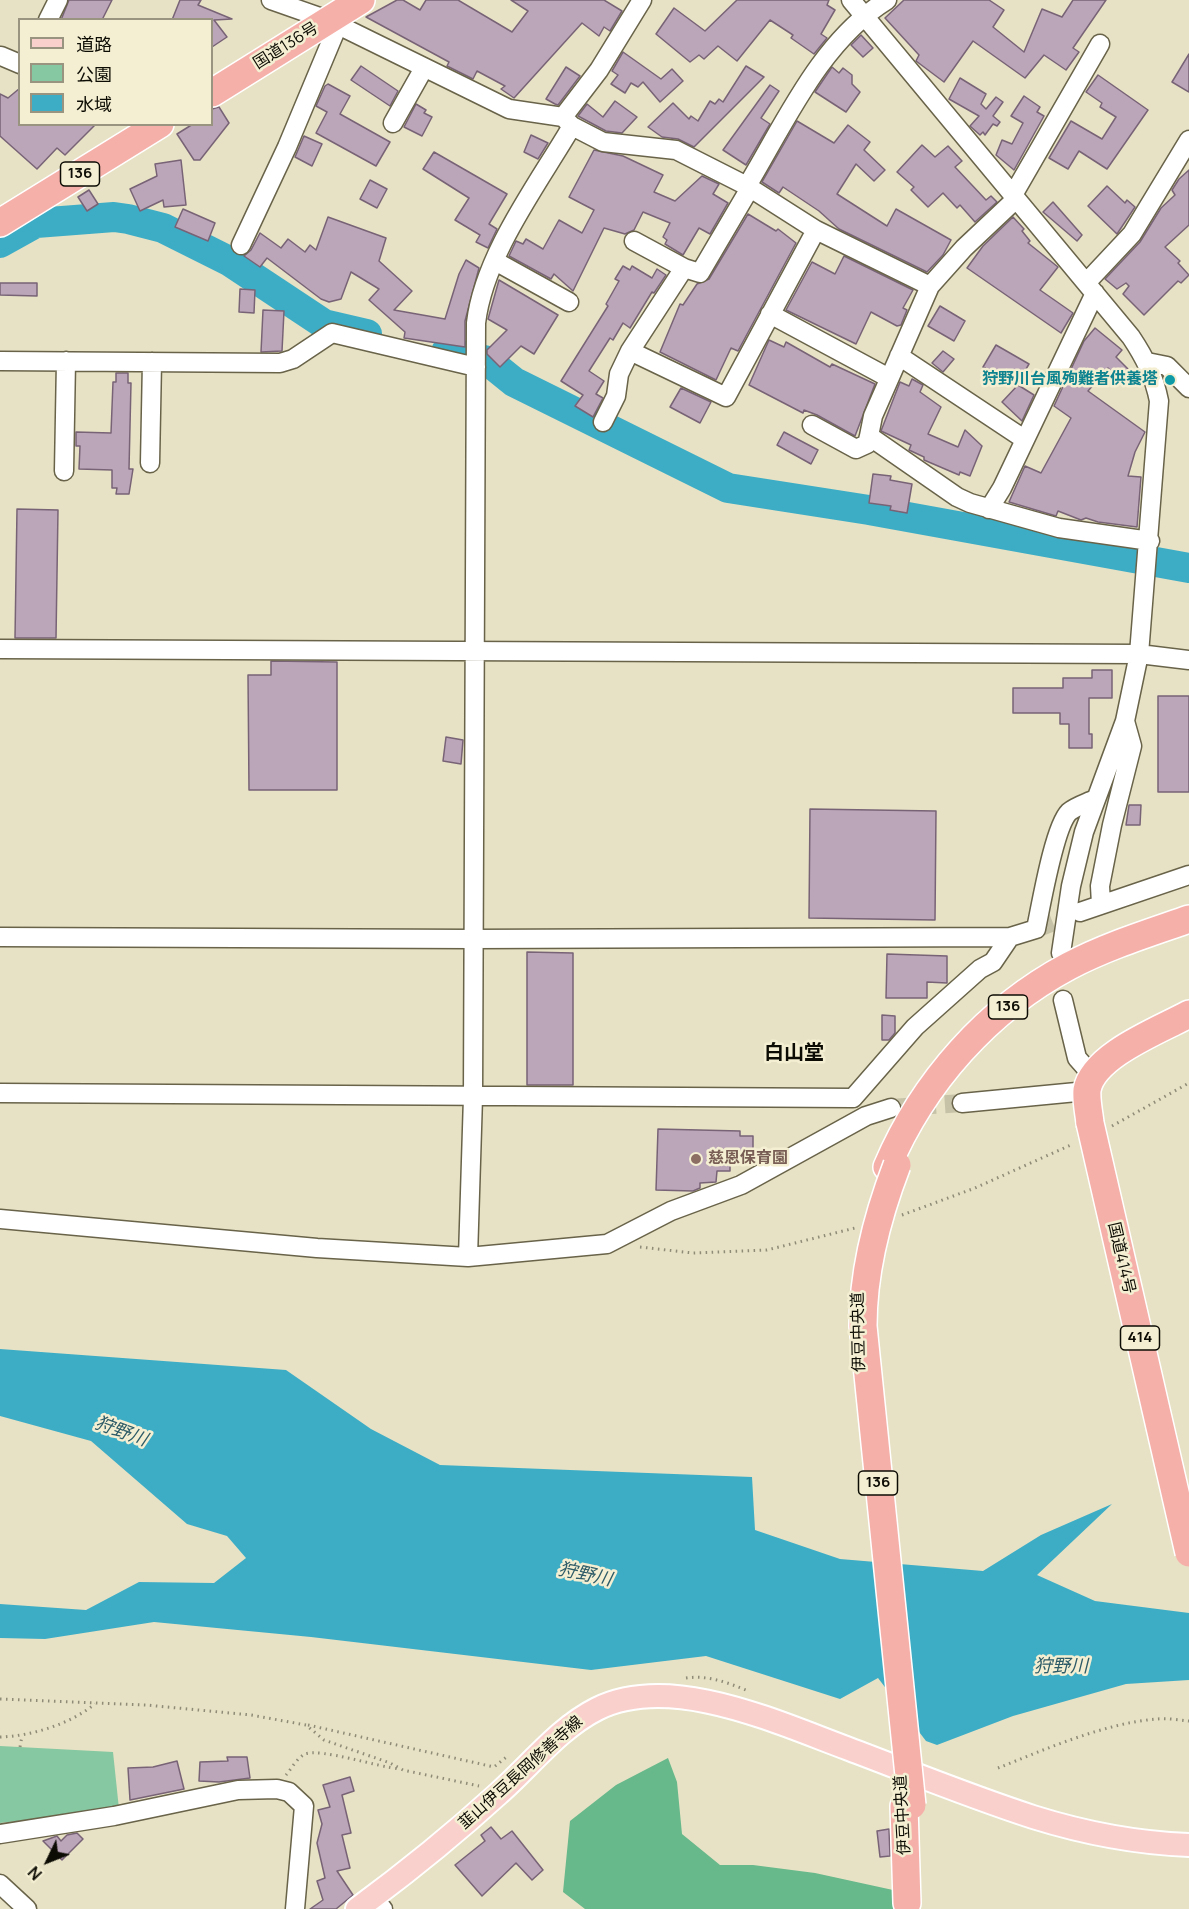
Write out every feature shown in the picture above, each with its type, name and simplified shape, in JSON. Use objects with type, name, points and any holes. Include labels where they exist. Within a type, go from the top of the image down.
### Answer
[{"type":"highway","name":"国道136号","points":[[213,92],[333,23],[361,0]]},
{"type":"highway","name":"136","points":[[0,224],[157,126]]},
{"type":"highway","name":"伊豆中央道","points":[[911,1902],[908,1805],[861,1396],[857,1325],[858,1288],[865,1242],[892,1166],[925,1096],[959,1054],[996,1017],[1044,981],[1069,966],[1189,919]]},
{"type":"highway","name":"伊豆中央道","points":[[892,1166],[938,1093],[964,1060],[1002,1023],[1073,975],[1189,928]]},
{"type":"highway","points":[[1090,1083],[1112,1056],[1189,1014]]},
{"type":"highway","name":"国道414号","points":[[1090,1083],[1090,1123],[1189,1553]]},
{"type":"main road","name":"韮山伊豆長岡修善寺線","points":[[371,1905],[580,1719],[614,1701],[636,1696],[659,1696],[696,1701],[757,1715],[994,1803],[1060,1824],[1138,1841],[1189,1845]]},
{"type":"street","points":[[49,18],[58,0]]},
{"type":"street","points":[[271,0],[333,23],[509,109],[567,122],[603,142],[676,150],[748,187],[816,230],[930,286]]},
{"type":"street","points":[[468,1257],[473,1097],[472,939],[478,310],[495,261],[567,122],[642,0]]},
{"type":"street","points":[[851,0],[1131,337],[1147,362],[1159,401],[1150,541],[1139,654],[1125,721],[1095,799],[1071,886],[1062,953]]},
{"type":"street","points":[[634,241],[684,268],[700,273],[748,187],[835,45],[863,15],[887,0]]},
{"type":"street","points":[[241,245],[286,147],[333,23]]},
{"type":"street","points":[[812,425],[856,449],[867,444],[873,417],[930,286],[1015,197],[1100,44]]},
{"type":"street","points":[[1,56],[18,63]]},
{"type":"street","points":[[393,123],[424,68]]},
{"type":"street","points":[[989,509],[1024,439],[1090,288],[1132,234],[1189,140]]},
{"type":"street","points":[[630,351],[726,397],[816,230]]},
{"type":"street","points":[[495,261],[569,302]]},
{"type":"street","points":[[603,422],[614,402],[620,374],[630,351],[684,268]]},
{"type":"street","points":[[770,314],[889,378]]},
{"type":"street","points":[[0,360],[287,362],[332,333],[476,367]]},
{"type":"street","points":[[899,356],[1024,439]]},
{"type":"street","points":[[64,471],[66,361]]},
{"type":"street","points":[[150,463],[152,362]]},
{"type":"street","points":[[1147,362],[1167,366],[1189,388]]},
{"type":"street","points":[[868,436],[957,497],[989,509],[1059,528],[1150,541]]},
{"type":"street","points":[[0,649],[1139,654],[1189,660]]},
{"type":"street","points":[[1101,904],[1100,886],[1110,835],[1132,746],[1125,721]]},
{"type":"street","points":[[0,937],[472,939],[1010,937],[1036,929],[1063,822],[1070,812],[1095,799]]},
{"type":"street","points":[[1080,912],[1189,875]]},
{"type":"street","points":[[0,1093],[854,1098],[915,1027],[980,969],[993,962],[1010,937]]},
{"type":"street","points":[[962,1103],[1090,1083],[1077,1058],[1063,1000]]},
{"type":"street","points":[[0,1219],[317,1248],[468,1257],[607,1244],[671,1211],[741,1185],[859,1119],[891,1108]]},
{"type":"street","points":[[0,1834],[114,1816],[238,1790],[277,1789],[289,1792],[304,1806],[295,1909]]},
{"type":"street","points":[[0,1884],[27,1909]]},
{"type":"path","points":[[0,1699],[96,1702],[252,1714],[494,1767],[511,1753]]},
{"type":"path","points":[[0,1737],[22,1736],[82,1714],[96,1702]]},
{"type":"path","points":[[998,1768],[1049,1748],[1124,1725],[1158,1718],[1189,1721]]},
{"type":"path","points":[[306,1725],[324,1740],[403,1770]]},
{"type":"path","points":[[20,1747],[22,1736]]},
{"type":"path","points":[[277,1789],[303,1755],[317,1752],[381,1768],[403,1770],[486,1788],[498,1794]]},
{"type":"green space","points":[[0,1746],[113,1752],[119,1809],[0,1823]]},
{"type":"green space","points":[[668,1758],[677,1782],[682,1834],[720,1865],[753,1865],[815,1873],[893,1890],[902,1909],[585,1909],[563,1892],[570,1821],[616,1785]]},
{"type":"water","name":"狩野川","points":[[0,1349],[286,1370],[371,1429],[440,1465],[752,1477],[755,1530],[840,1559],[983,1571],[1041,1535],[1112,1504],[1037,1575],[1095,1601],[1189,1613],[1189,1680],[1126,1684],[1013,1716],[937,1745],[926,1741],[878,1678],[840,1699],[706,1656],[591,1670],[311,1637],[154,1622],[45,1639],[0,1638],[0,1604],[86,1610],[139,1582],[214,1583],[246,1558],[227,1536],[187,1524],[91,1441],[0,1416]]},
{"type":"building","points":[[69,0],[112,0],[103,18],[62,18]]},
{"type":"building","points":[[180,0],[201,0],[198,5],[232,19],[214,20],[227,37],[213,46],[213,18],[173,18]]},
{"type":"building","points":[[397,0],[403,0],[420,10],[426,0],[458,0],[512,32],[528,11],[511,0],[604,0],[622,11],[610,31],[604,27],[599,36],[582,23],[514,98],[501,89],[505,86],[477,71],[473,79],[447,66],[449,62],[366,17]]},
{"type":"building","points":[[737,0],[829,0],[827,5],[835,10],[821,34],[827,38],[814,54],[791,38],[793,35],[770,20],[737,61],[718,46],[704,59],[699,55],[690,62],[656,34],[674,8],[705,31]]},
{"type":"building","points":[[904,0],[989,0],[1004,10],[993,27],[1024,52],[1042,9],[1062,17],[1073,0],[1106,0],[1073,48],[1079,52],[1066,70],[1044,55],[1025,78],[973,41],[944,82],[916,61],[919,55],[885,18]]},
{"type":"building","points":[[861,35],[873,48],[863,57],[851,45]]},
{"type":"building","points":[[623,52],[661,79],[672,69],[683,81],[660,102],[643,82],[638,87],[631,83],[625,93],[611,84],[618,75],[612,71]]},
{"type":"building","points":[[1189,54],[1189,92],[1172,82]]},
{"type":"building","points":[[361,66],[398,91],[390,106],[351,80]]},
{"type":"building","points":[[746,66],[764,77],[694,147],[678,139],[662,137],[648,127],[673,103],[689,119],[691,116],[698,121],[710,101],[715,104],[719,99],[723,102]]},
{"type":"building","points":[[566,67],[580,76],[558,105],[546,99]]},
{"type":"building","points":[[832,67],[839,73],[843,68],[852,75],[852,84],[860,92],[846,112],[815,92]]},
{"type":"building","points":[[1098,75],[1148,110],[1107,169],[1079,151],[1068,169],[1049,158],[1071,121],[1102,139],[1116,117],[1100,107],[1102,103],[1086,92]]},
{"type":"building","points":[[960,78],[986,94],[981,104],[986,109],[996,97],[1003,102],[993,116],[1000,122],[997,126],[993,124],[985,135],[983,132],[980,135],[970,126],[979,116],[949,99]]},
{"type":"building","points":[[328,84],[350,96],[340,114],[390,142],[376,166],[316,133],[327,112],[316,106]]},
{"type":"building","points":[[770,85],[779,91],[761,118],[770,124],[746,165],[723,150]]},
{"type":"building","points":[[18,90],[18,126],[94,126],[65,155],[57,148],[37,169],[0,136],[0,94],[8,98]]},
{"type":"building","points":[[1024,96],[1040,107],[1037,112],[1044,116],[1014,170],[996,155],[1002,140],[1012,144],[1023,123],[1011,116]]},
{"type":"building","points":[[615,101],[637,117],[622,133],[606,131],[578,116],[587,104],[603,117]]},
{"type":"building","points":[[416,104],[426,110],[424,113],[432,117],[422,136],[404,127]]},
{"type":"building","points":[[219,107],[229,123],[200,160],[194,160],[177,134],[190,126],[213,126],[213,109]]},
{"type":"building","points":[[797,121],[834,143],[848,125],[870,142],[864,150],[885,170],[874,181],[856,164],[837,194],[887,226],[896,209],[951,240],[943,255],[927,272],[839,229],[819,211],[783,187],[779,193],[762,182]]},
{"type":"building","points":[[531,135],[548,143],[538,159],[524,152]]},
{"type":"building","points":[[304,136],[322,144],[312,166],[295,157]]},
{"type":"building","points":[[922,145],[935,157],[948,146],[962,161],[955,167],[986,200],[991,196],[997,202],[975,222],[960,205],[957,208],[943,193],[928,207],[911,190],[914,187],[897,172]]},
{"type":"building","points":[[594,150],[623,156],[663,175],[654,192],[675,201],[702,176],[719,184],[713,194],[728,203],[710,234],[699,228],[683,255],[665,244],[667,240],[663,237],[670,223],[643,212],[634,230],[625,234],[604,228],[573,291],[554,274],[551,279],[509,256],[516,241],[523,244],[526,239],[543,249],[559,220],[582,233],[594,210],[569,197]]},
{"type":"building","points":[[434,152],[507,194],[489,224],[497,229],[488,248],[476,242],[480,235],[455,220],[469,198],[423,169]]},
{"type":"building","points":[[181,160],[186,205],[164,207],[163,200],[140,211],[130,189],[157,176],[155,164]]},
{"type":"building","points":[[1189,170],[1189,225],[1165,247],[1180,261],[1178,263],[1189,275],[1181,283],[1178,281],[1144,315],[1123,294],[1129,286],[1126,283],[1117,289],[1105,279],[1140,242],[1161,208],[1175,195],[1172,190],[1179,179]]},
{"type":"building","points":[[370,180],[387,189],[377,208],[360,199]]},
{"type":"building","points":[[1107,186],[1125,203],[1127,200],[1135,207],[1117,234],[1088,206]]},
{"type":"building","points":[[89,190],[98,204],[87,211],[78,197]]},
{"type":"building","points":[[1053,202],[1082,235],[1077,241],[1043,212]]},
{"type":"building","points":[[183,209],[215,223],[208,241],[175,227]]},
{"type":"building","points":[[748,214],[776,231],[778,229],[796,243],[738,351],[731,348],[716,380],[660,352],[680,304],[683,305],[697,284],[709,279]]},
{"type":"building","points":[[328,217],[386,238],[379,261],[412,291],[394,310],[445,319],[459,274],[466,260],[479,268],[465,321],[465,347],[404,338],[405,332],[369,300],[379,289],[351,272],[341,299],[329,302],[321,299],[267,258],[260,267],[244,256],[251,250],[260,233],[281,248],[288,239],[305,252],[310,245],[316,250]]},
{"type":"building","points":[[1013,217],[1024,229],[1022,231],[1030,241],[1028,243],[1058,267],[1040,290],[1073,313],[1061,333],[967,268],[983,246]]},
{"type":"building","points":[[844,256],[913,290],[903,308],[907,310],[901,325],[897,326],[871,312],[856,344],[786,310],[812,262],[835,274]]},
{"type":"building","points":[[623,266],[630,270],[632,266],[652,278],[657,269],[666,275],[654,293],[652,292],[630,328],[623,323],[613,340],[610,338],[589,371],[604,381],[596,394],[603,398],[593,417],[575,406],[583,395],[561,381],[608,306],[606,304],[619,281],[615,279]]},
{"type":"building","points":[[499,280],[558,315],[534,354],[521,346],[500,367],[487,354],[487,350],[507,330],[488,319]]},
{"type":"building","points":[[0,283],[37,283],[37,296],[0,295]]},
{"type":"building","points":[[240,289],[255,290],[254,313],[239,312]]},
{"type":"building","points":[[940,306],[965,321],[954,341],[928,326]]},
{"type":"building","points":[[263,310],[284,311],[282,351],[261,352]]},
{"type":"building","points":[[1095,328],[1122,350],[1116,357],[1129,370],[1119,380],[1108,368],[1088,391],[1145,432],[1135,452],[1128,476],[1141,477],[1137,527],[1098,522],[1086,518],[1081,520],[1058,511],[1056,516],[1009,502],[1025,466],[1041,473],[1071,418],[1054,406],[1084,341]]},
{"type":"building","points":[[769,340],[784,347],[786,342],[830,367],[832,364],[875,384],[855,436],[817,415],[804,410],[803,413],[749,385]]},
{"type":"building","points":[[996,345],[1029,364],[1016,386],[983,367]]},
{"type":"building","points":[[943,351],[954,359],[943,372],[932,363]]},
{"type":"building","points":[[116,373],[128,373],[128,383],[131,383],[129,469],[133,469],[129,494],[116,494],[117,488],[112,488],[112,470],[79,469],[80,446],[76,446],[76,432],[111,433],[113,382],[116,382]]},
{"type":"building","points":[[912,379],[923,385],[920,392],[941,407],[928,434],[958,447],[965,430],[982,446],[970,476],[960,472],[959,475],[924,460],[924,457],[909,450],[911,445],[881,431],[900,382],[909,386]]},
{"type":"building","points":[[1018,385],[1034,395],[1022,421],[1002,402]]},
{"type":"building","points":[[681,388],[711,402],[700,423],[670,407]]},
{"type":"building","points":[[784,432],[818,450],[811,464],[777,445]]},
{"type":"building","points":[[873,474],[891,476],[890,480],[912,484],[907,513],[890,510],[891,506],[869,503]]},
{"type":"building","points":[[17,509],[58,510],[56,638],[15,638]]},
{"type":"building","points":[[271,661],[337,662],[337,790],[249,790],[248,675],[271,675]]},
{"type":"building","points":[[1092,670],[1112,670],[1112,698],[1089,698],[1089,734],[1092,734],[1092,748],[1069,748],[1069,724],[1060,724],[1060,713],[1013,713],[1013,688],[1063,688],[1063,678],[1092,678]]},
{"type":"building","points":[[1158,696],[1189,696],[1189,792],[1158,792]]},
{"type":"building","points":[[446,737],[463,740],[461,764],[443,761]]},
{"type":"building","points":[[1129,805],[1141,805],[1140,825],[1126,825]]},
{"type":"building","points":[[810,809],[936,811],[935,920],[809,918]]},
{"type":"building","points":[[527,952],[573,953],[573,1085],[527,1085]]},
{"type":"building","points":[[887,954],[947,956],[947,983],[927,982],[927,998],[886,998]]},
{"type":"building","points":[[882,1015],[895,1016],[895,1033],[889,1040],[882,1040]]},
{"type":"building","points":[[658,1129],[740,1131],[740,1136],[753,1136],[753,1153],[730,1153],[730,1171],[717,1171],[716,1182],[700,1183],[700,1188],[693,1191],[656,1190]]},
{"type":"building","points":[[227,1757],[247,1757],[250,1778],[219,1782],[199,1781],[200,1762],[228,1761]]},
{"type":"building","points":[[177,1761],[184,1789],[130,1800],[128,1768],[153,1767]]},
{"type":"building","points":[[350,1777],[354,1791],[342,1795],[351,1833],[342,1835],[350,1868],[337,1871],[353,1895],[336,1909],[310,1909],[323,1900],[317,1881],[325,1878],[317,1843],[322,1824],[318,1810],[330,1807],[323,1785]]},
{"type":"building","points":[[491,1827],[501,1839],[512,1831],[543,1870],[532,1880],[516,1863],[482,1896],[455,1865],[485,1841],[481,1835]]},
{"type":"building","points":[[889,1829],[890,1856],[880,1857],[877,1831]]},
{"type":"building","points":[[77,1833],[83,1839],[62,1860],[43,1841],[57,1836],[61,1841],[67,1835]]},
{"type":"waterway","points":[[0,243],[36,223],[114,217],[128,219],[163,228],[229,261],[324,324],[367,334]]},
{"type":"waterway","points":[[446,352],[488,361],[514,382],[728,488],[869,510],[1189,568]]},
{"type":"tunnel","points":[[1036,929],[1079,912]]},
{"type":"tunnel","points":[[891,1108],[962,1103]]},
{"type":"place","name":"狩野川台風殉難者供養塔","points":[[1170,380]]},
{"type":"place","name":"慈恩保育園","points":[[696,1159]]},
{"type":"district","name":"白山堂","points":[[794,1053]]}]
